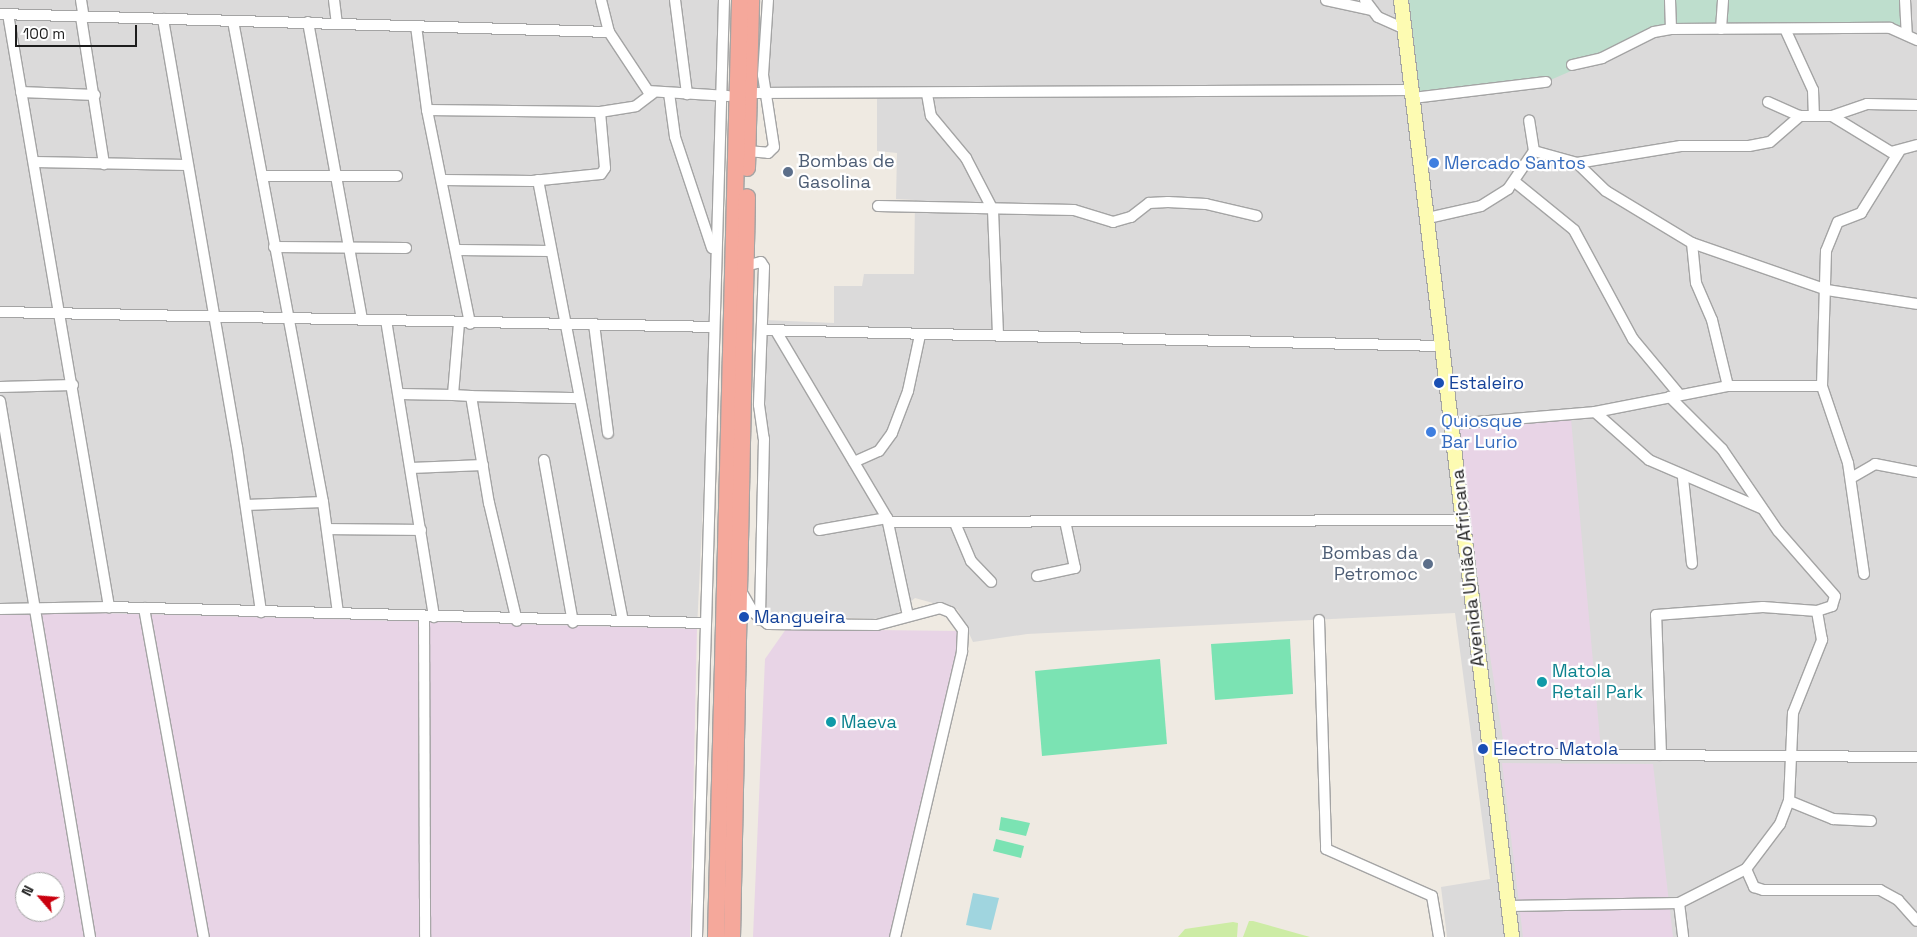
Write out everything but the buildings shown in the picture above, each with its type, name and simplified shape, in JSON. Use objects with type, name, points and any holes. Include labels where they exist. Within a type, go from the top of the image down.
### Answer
[{"type":"highway","points":[[732,937],[747,151],[740,0]]},
{"type":"highway","points":[[716,937],[744,95],[751,0]]},
{"type":"main road","name":"Avenida União Africana","points":[[1401,0],[1444,346],[1462,520],[1512,937]]},
{"type":"street","points":[[81,0],[104,164]]},
{"type":"street","points":[[334,0],[337,23]]},
{"type":"street","points":[[601,0],[609,32],[653,93]]},
{"type":"street","points":[[675,0],[688,94]]},
{"type":"street","points":[[724,0],[744,95],[774,147],[768,153],[747,151]]},
{"type":"street","points":[[697,937],[714,327],[714,264],[744,95],[768,0]]},
{"type":"street","points":[[1326,0],[1371,10],[1404,28]]},
{"type":"street","points":[[1365,0],[1371,10]]},
{"type":"street","points":[[1670,0],[1671,29]]},
{"type":"street","points":[[1721,29],[1723,0]]},
{"type":"street","points":[[1905,0],[1907,35]]},
{"type":"street","points":[[109,607],[35,162],[4,14],[609,32]]},
{"type":"street","points":[[163,19],[246,505],[261,612]]},
{"type":"street","points":[[233,21],[323,502],[338,614]]},
{"type":"street","points":[[308,22],[321,107],[339,177],[352,248],[362,320]]},
{"type":"street","points":[[416,26],[427,110],[458,250],[464,323],[453,395]]},
{"type":"street","points":[[1572,65],[1602,58],[1654,32],[1671,29],[1786,32],[1890,28],[1917,40]]},
{"type":"street","points":[[1786,32],[1813,90],[1814,116]]},
{"type":"street","points":[[427,110],[600,112],[636,106],[653,93],[744,95],[1412,94],[1546,82]]},
{"type":"street","points":[[21,92],[95,95]]},
{"type":"street","points":[[668,93],[674,137],[708,231],[714,264]]},
{"type":"street","points":[[927,94],[931,116],[966,158],[993,210],[998,336]]},
{"type":"street","points":[[1768,102],[1800,116],[1832,116],[1867,104],[1917,105]]},
{"type":"street","points":[[444,180],[538,180],[594,176],[604,171],[600,112]]},
{"type":"street","points":[[1534,152],[1576,163],[1681,146],[1763,144],[1800,116]]},
{"type":"street","points":[[1832,116],[1863,138],[1900,152]]},
{"type":"street","points":[[1428,218],[1481,206],[1515,182],[1534,152],[1529,120]]},
{"type":"street","points":[[1864,574],[1851,478],[1822,386],[1829,236],[1838,222],[1860,213],[1900,152],[1917,144]]},
{"type":"street","points":[[35,162],[187,166]]},
{"type":"street","points":[[1576,163],[1606,191],[1692,244],[1827,290],[1917,304]]},
{"type":"street","points":[[262,176],[397,176]]},
{"type":"street","points":[[538,180],[578,398],[623,621]]},
{"type":"street","points":[[1515,182],[1574,230],[1633,339],[1674,395],[1722,449],[1761,508],[1834,590],[1832,606],[1817,611],[1763,607],[1656,615],[1661,755]]},
{"type":"street","points":[[878,206],[993,210],[1074,210],[1113,222],[1131,217],[1149,203],[1168,202],[1206,204],[1257,216]]},
{"type":"street","points":[[1692,244],[1696,283],[1712,320],[1728,386]]},
{"type":"street","points":[[274,247],[406,248]]},
{"type":"street","points":[[458,250],[550,251]]},
{"type":"street","points":[[745,266],[761,262],[764,267],[760,620]]},
{"type":"street","points":[[0,312],[214,319],[386,320],[714,327]]},
{"type":"street","points":[[386,320],[421,530],[429,617],[425,937]]},
{"type":"street","points":[[594,324],[608,433]]},
{"type":"street","points":[[762,330],[1444,346]]},
{"type":"street","points":[[776,331],[888,520],[908,616]]},
{"type":"street","points":[[854,462],[879,451],[892,433],[908,390],[920,335]]},
{"type":"street","points":[[0,386],[73,385]]},
{"type":"street","points":[[1453,424],[1596,412],[1674,395],[1728,386],[1822,386]]},
{"type":"street","points":[[399,394],[578,398]]},
{"type":"street","points":[[472,396],[483,465],[517,621]]},
{"type":"street","points":[[0,401],[90,937]]},
{"type":"street","points":[[1596,412],[1648,460],[1683,478],[1761,508]]},
{"type":"street","points":[[544,460],[573,622]]},
{"type":"street","points":[[1851,478],[1875,464],[1917,472]]},
{"type":"street","points":[[411,468],[483,465]]},
{"type":"street","points":[[1683,478],[1692,564]]},
{"type":"street","points":[[246,505],[323,502]]},
{"type":"street","points":[[819,530],[888,520],[955,522],[1462,520]]},
{"type":"street","points":[[1036,576],[1075,568],[1065,521]]},
{"type":"street","points":[[955,522],[971,561],[991,582]]},
{"type":"street","points":[[327,529],[421,530]]},
{"type":"street","points":[[738,585],[760,620],[776,625],[877,625],[926,609],[950,612],[964,640],[895,937]]},
{"type":"street","points":[[0,609],[35,610],[109,607],[517,621],[706,623]]},
{"type":"street","points":[[144,608],[204,937]]},
{"type":"street","points":[[1508,906],[1679,903],[1746,869],[1771,841],[1789,801],[1793,713],[1822,640],[1817,611]]},
{"type":"street","points":[[1319,620],[1326,849],[1432,896],[1439,937]]},
{"type":"street","points":[[1489,754],[1792,754],[1917,757]]},
{"type":"street","points":[[1789,801],[1833,820],[1871,821]]},
{"type":"street","points":[[1746,869],[1754,887],[1763,890],[1880,890],[1898,900],[1917,921]]},
{"type":"street","points":[[1679,903],[1683,937]]},
{"type":"shaded area","points":[[0,0],[727,0],[697,629],[0,615]]},
{"type":"shaded area","points":[[770,0],[1917,0],[1917,937],[1447,937],[1441,887],[1490,879],[1455,613],[1027,634],[973,642],[958,610],[915,598],[893,617],[872,619],[761,613],[765,320],[834,323],[834,286],[862,286],[864,274],[914,274],[915,200],[896,199],[897,153],[877,151],[877,97],[768,96]]},
{"type":"shaded area","points":[[1571,419],[1601,750],[1505,753],[1455,429]]},
{"type":"shaded area","points":[[92,613],[697,629],[690,937],[0,937],[0,615]]},
{"type":"shaded area","points":[[786,629],[961,631],[891,937],[753,937],[765,659]]},
{"type":"shaded area","points":[[1502,763],[1653,764],[1673,937],[1523,937]]},
{"type":"green space","points":[[1409,0],[1905,0],[1904,31],[1661,32],[1548,81],[1420,95]]},
{"type":"green space","points":[[1290,639],[1293,694],[1215,700],[1211,644]]},
{"type":"green space","points":[[1160,659],[1167,744],[1042,756],[1035,671]]},
{"type":"green space","points":[[1001,817],[1030,823],[1026,836],[999,830]]},
{"type":"green space","points":[[996,839],[1024,846],[1021,858],[993,851]]},
{"type":"green space","points":[[1249,921],[1253,921],[1310,937],[1243,937]]},
{"type":"green space","points":[[1233,922],[1238,923],[1237,937],[1178,937],[1185,929]]},
{"type":"water","points":[[973,893],[999,898],[991,930],[966,925]]},
{"type":"place","name":"Mercado Santos","points":[[1434,163]]},
{"type":"place","name":"Bombas de Gasolina","points":[[788,172]]},
{"type":"place","name":"Estaleiro","points":[[1439,383]]},
{"type":"place","name":"Quiosque Bar Lurio","points":[[1431,432]]},
{"type":"place","name":"Bombas da Petromoc","points":[[1428,564]]},
{"type":"place","name":"Mangueira","points":[[744,617]]},
{"type":"place","name":"Matola Retail Park","points":[[1542,682]]},
{"type":"place","name":"Maeva","points":[[831,722]]},
{"type":"place","name":"Electro Matola","points":[[1483,749]]}]
